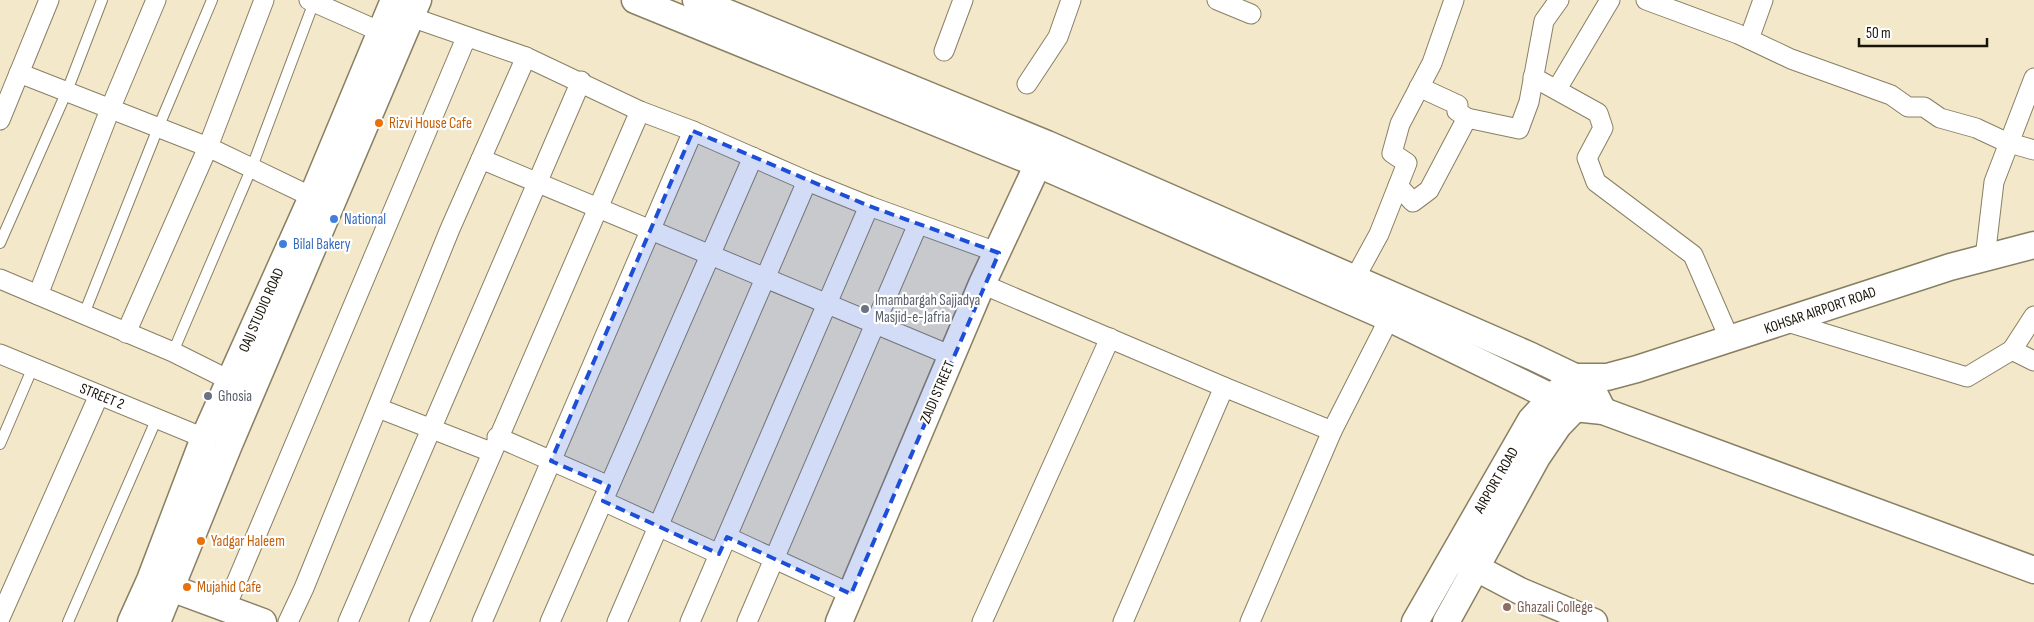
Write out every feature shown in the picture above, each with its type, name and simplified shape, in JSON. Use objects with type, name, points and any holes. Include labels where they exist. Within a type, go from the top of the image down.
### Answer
[{"type":"main road","points":[[635,0],[707,9],[1047,144],[1355,278],[1394,307]]},
{"type":"main road","name":"OAJJ STUDIO ROAD","points":[[157,622],[161,584],[204,438],[312,197],[381,32],[408,6]]},
{"type":"main road","name":"OAJJ STUDIO ROAD","points":[[131,622],[161,584],[228,447],[408,6]]},
{"type":"main road","points":[[707,9],[1038,164],[1394,307],[1584,393],[2034,570]]},
{"type":"main road","name":"ZAIDI STREET","points":[[839,622],[982,284],[1038,164]]},
{"type":"main road","name":"KOHSAR AIRPORT ROAD","points":[[1584,393],[1784,321],[1950,267],[2034,244]]},
{"type":"main road","points":[[1446,622],[1538,456],[1584,393]]},
{"type":"main road","name":"AIRPORT ROAD","points":[[1415,622],[1531,420],[1584,393]]},
{"type":"main road","points":[[1453,556],[1520,591],[1594,622]]},
{"type":"main road","points":[[161,584],[263,622]]},
{"type":"street","points":[[0,120],[48,0]]},
{"type":"street","points":[[38,295],[111,107],[156,0]]},
{"type":"street","points":[[126,333],[208,147],[264,0]]},
{"type":"street","points":[[944,51],[963,0]]},
{"type":"street","points":[[1027,84],[1058,37],[1071,0]]},
{"type":"street","points":[[1217,0],[1252,14]]},
{"type":"street","points":[[1355,278],[1379,234],[1407,162],[1392,153],[1400,124],[1432,63],[1454,0]]},
{"type":"street","points":[[1419,87],[1458,105],[1457,111],[1467,118],[1519,130],[1529,102],[1544,21],[1558,0]]},
{"type":"street","points":[[1557,89],[1610,0]]},
{"type":"street","points":[[1646,0],[1749,40],[1791,59],[1891,95],[1908,107],[1924,107],[1940,118],[1976,128],[2010,143],[2034,150]]},
{"type":"street","points":[[1749,40],[1763,0]]},
{"type":"street","points":[[312,1],[381,32]]},
{"type":"street","points":[[408,6],[466,38],[526,57],[581,81],[640,111],[693,131],[869,206],[998,253]]},
{"type":"street","points":[[226,607],[466,38]]},
{"type":"street","points":[[288,622],[304,588],[481,158],[526,57]]},
{"type":"street","points":[[19,73],[111,107],[208,147],[312,197]]},
{"type":"street","points":[[1533,77],[1598,113],[1603,128],[1587,158],[1596,182],[1693,255],[1730,340]]},
{"type":"street","points":[[1985,258],[1994,182],[2034,78]]},
{"type":"street","points":[[348,622],[581,81]]},
{"type":"street","points":[[419,622],[596,207],[640,111]]},
{"type":"street","points":[[1398,186],[1413,202],[1429,190],[1467,118]]},
{"type":"street","points":[[482,622],[693,131]]},
{"type":"street","points":[[550,622],[754,157]]},
{"type":"street","points":[[481,158],[952,356]]},
{"type":"street","points":[[617,622],[807,180]]},
{"type":"street","points":[[690,622],[869,206]]},
{"type":"street","points":[[747,622],[918,224]]},
{"type":"street","points":[[0,279],[173,352],[229,380]]},
{"type":"street","points":[[982,284],[1332,431]]},
{"type":"street","points":[[1250,622],[1332,431],[1394,307]]},
{"type":"street","points":[[1784,321],[1966,377],[2012,350],[2034,316]]},
{"type":"street","points":[[982,622],[1110,338]]},
{"type":"street","points":[[2012,350],[2034,361]]},
{"type":"street","name":"STREET 2","points":[[0,354],[204,438]]},
{"type":"street","points":[[1123,622],[1224,387]]},
{"type":"street","points":[[0,618],[99,395]]},
{"type":"street","points":[[378,408],[432,429],[494,444],[551,461],[658,527],[719,554]]},
{"type":"street","points":[[727,537],[851,594]]},
{"type":"lane","points":[[0,243],[67,91],[102,0]]},
{"type":"lane","points":[[84,314],[158,128],[212,0]]},
{"type":"lane","points":[[173,352],[252,167],[312,1]]},
{"type":"lane","points":[[0,444],[34,367]]},
{"type":"lane","points":[[68,622],[157,418]]},
{"type":"highlighted area","points":[[693,131],[869,206],[999,253],[851,594],[727,537],[719,554],[603,501],[609,486],[551,461]]},
{"type":"place","name":"Rizvi House Cafe","points":[[379,123]]},
{"type":"place","name":"National","points":[[334,219]]},
{"type":"place","name":"Bilal Bakery","points":[[283,244]]},
{"type":"place","name":"Imambargah Sajjadya Masjid-e-Jafria","points":[[865,309]]},
{"type":"place","name":"Ghosia","points":[[208,396]]},
{"type":"place","name":"Yadgar Haleem","points":[[201,541]]},
{"type":"place","name":"Mujahid Cafe","points":[[187,587]]},
{"type":"place","name":"Ghazali College","points":[[1507,607]]}]
